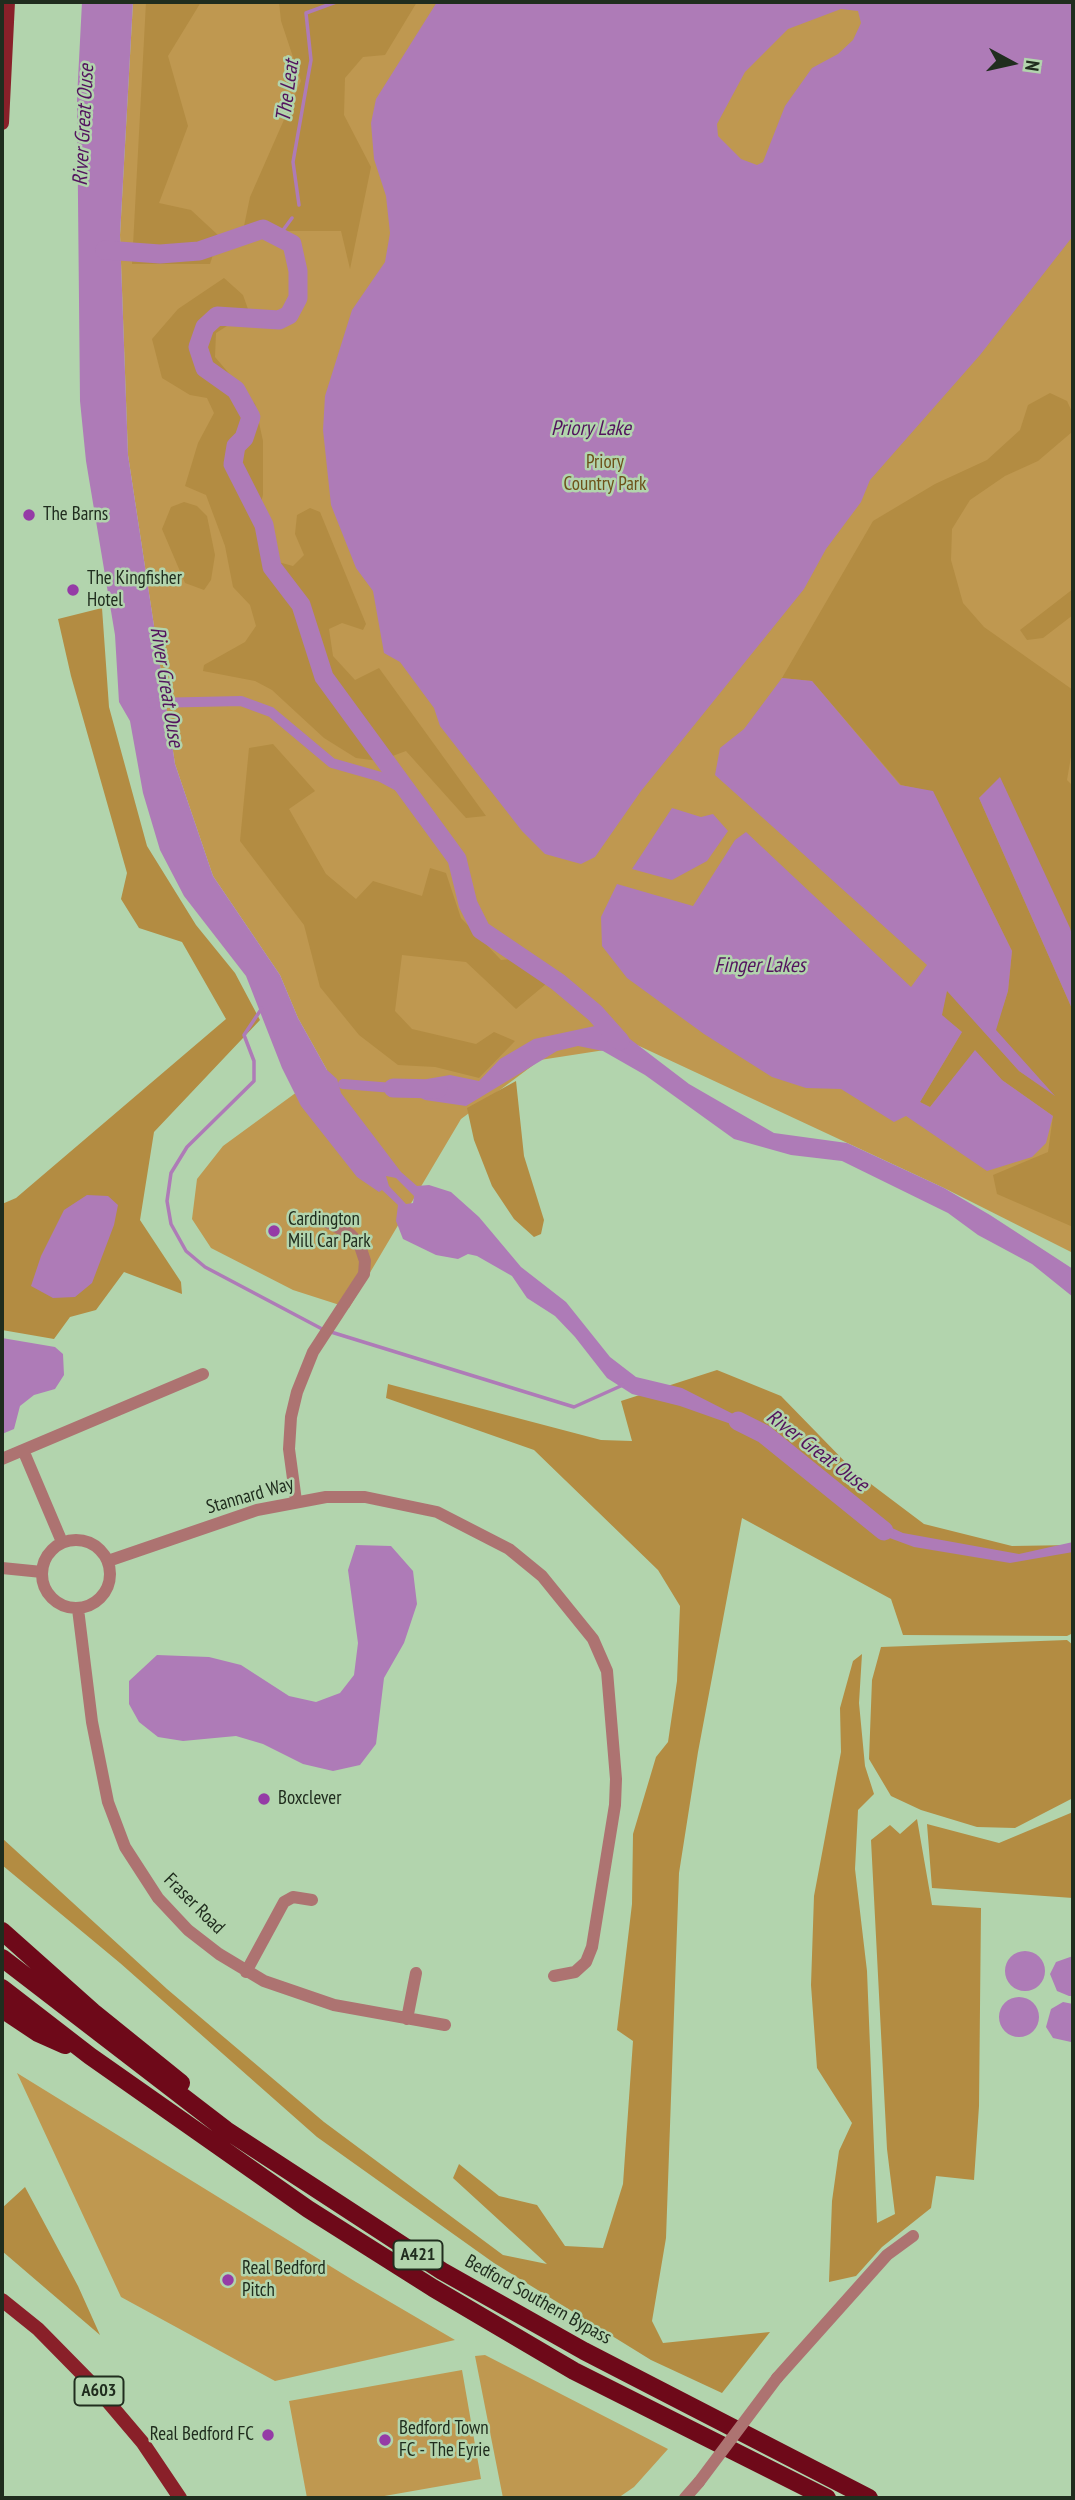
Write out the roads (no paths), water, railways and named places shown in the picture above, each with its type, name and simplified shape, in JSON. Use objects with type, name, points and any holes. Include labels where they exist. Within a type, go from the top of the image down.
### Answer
[{"type":"highway","points":[[2,1931],[93,2012],[198,2096],[226,2130]]},
{"type":"highway","name":"Bedford Southern Bypass","points":[[2,1958],[226,2130],[442,2271],[584,2351],[869,2498]]},
{"type":"highway","name":"A421","points":[[2,1988],[90,2056],[308,2209],[432,2288],[574,2371],[827,2498]]},
{"type":"highway","points":[[2,2009],[38,2033],[90,2056]]},
{"type":"main road","points":[[2,123],[8,2]]},
{"type":"main road","name":"A603","points":[[2,2300],[38,2329],[98,2390],[143,2443],[180,2498]]},
{"type":"street","points":[[296,1501],[289,1449],[291,1417],[303,1372],[344,1301],[364,1274],[365,1261],[357,1240],[327,1222]]},
{"type":"street","points":[[2,1459],[203,1374]]},
{"type":"street","points":[[23,1450],[62,1542]]},
{"type":"street","name":"Stannard Way","points":[[108,1561],[257,1510],[296,1501],[365,1497],[408,1503],[437,1512],[509,1549],[542,1576],[593,1639],[607,1671],[615,1805],[592,1947],[586,1962],[575,1972],[554,1976]]},
{"type":"street","points":[[76,1540],[90,1543],[108,1561],[111,1575],[108,1589],[100,1599],[78,1609],[55,1602],[43,1584],[42,1572],[46,1558],[62,1542],[76,1540]]},
{"type":"street","points":[[2,1568],[42,1572]]},
{"type":"street","name":"Fraser Road","points":[[78,1609],[100,1771],[125,1847],[158,1898],[188,1930],[246,1972],[334,2005],[445,2025]]},
{"type":"street","points":[[246,1972],[284,1902],[293,1898],[312,1900]]},
{"type":"street","points":[[407,2019],[416,1973]]},
{"type":"street","points":[[685,2498],[777,2378],[887,2255],[913,2236]]},
{"type":"water","points":[[82,2],[133,2],[120,235],[128,455],[175,764],[213,876],[280,975],[298,1018],[327,1070],[337,1079],[341,1093],[401,1172],[417,1186],[429,1185],[451,1192],[479,1217],[521,1267],[566,1302],[610,1357],[636,1377],[682,1388],[737,1416],[765,1436],[680,1406],[632,1394],[607,1378],[575,1337],[555,1316],[527,1298],[512,1276],[477,1256],[468,1254],[458,1259],[436,1255],[403,1239],[396,1221],[398,1205],[382,1190],[379,1192],[357,1177],[301,1106],[282,1068],[246,976],[184,896],[160,850],[143,793],[130,721],[119,702],[115,635],[86,461],[80,401],[77,99]],"holes":[[[386,1176],[396,1178],[414,1196],[413,1203],[406,1204],[389,1186]]]},
{"type":"water","name":"Priory Lake","points":[[437,2],[1073,2],[1073,236],[980,355],[870,480],[861,502],[826,549],[804,589],[641,791],[595,857],[581,864],[545,854],[522,831],[440,726],[434,708],[400,662],[384,653],[373,591],[356,568],[331,505],[323,430],[325,396],[352,310],[385,262],[390,233],[386,196],[374,159],[371,123],[376,99]],"holes":[[[841,9],[858,11],[861,23],[853,40],[838,54],[812,68],[785,106],[763,162],[757,165],[741,159],[718,136],[717,124],[745,72],[788,29]]]},
{"type":"water","name":"Finger Lakes","points":[[782,678],[812,681],[900,785],[933,791],[1012,951],[1008,991],[996,1030],[1055,1096],[1019,1071],[947,991],[942,1015],[962,1032],[920,1102],[930,1107],[975,1050],[1002,1080],[1053,1116],[1046,1143],[1032,1157],[987,1171],[906,1116],[894,1122],[841,1089],[806,1088],[772,1077],[704,1034],[627,978],[602,946],[601,917],[617,884],[693,906],[735,840],[746,832],[911,987],[927,965],[715,775],[720,748],[744,729]]},
{"type":"water","points":[[1000,777],[1070,928],[1073,938],[1073,1011],[979,798]]},
{"type":"water","points":[[672,808],[701,817],[713,814],[728,831],[707,861],[672,880],[632,869]]},
{"type":"water","points":[[609,1023],[689,1084],[774,1133],[847,1143],[944,1188],[990,1215],[1073,1269],[1073,1297],[1032,1264],[978,1235],[948,1213],[842,1161],[791,1155],[734,1139],[645,1075],[603,1051],[578,1046],[557,1051],[466,1106],[425,1100],[413,1094],[413,1086],[427,1079],[450,1075],[479,1081],[500,1059],[534,1039]]},
{"type":"water","points":[[87,1195],[108,1196],[118,1205],[114,1225],[92,1283],[75,1297],[53,1298],[31,1286],[41,1256],[64,1210]]},
{"type":"water","points":[[2,1338],[55,1347],[63,1354],[64,1375],[55,1389],[34,1395],[20,1406],[14,1429],[2,1434]]},
{"type":"water","points":[[824,1484],[864,1515],[903,1533],[1019,1554],[1073,1542],[1073,1552],[1010,1563],[914,1547],[876,1533]]},
{"type":"water","points":[[356,1545],[391,1546],[413,1571],[417,1604],[404,1643],[384,1678],[376,1744],[360,1765],[333,1771],[303,1764],[263,1744],[236,1736],[183,1741],[158,1737],[139,1722],[129,1704],[129,1681],[157,1655],[209,1657],[241,1665],[289,1696],[316,1702],[340,1693],[354,1675],[358,1643],[348,1570]]},
{"type":"water","points":[[1025,1951],[1033,1952],[1039,1957],[1044,1963],[1044,1979],[1039,1985],[1033,1990],[1025,1991],[1017,1990],[1011,1985],[1006,1979],[1005,1971],[1006,1963],[1011,1957],[1017,1952]]},
{"type":"water","points":[[1073,1956],[1073,1996],[1069,1996],[1057,1991],[1050,1974],[1056,1962]]},
{"type":"water","points":[[1019,1997],[1033,2003],[1039,2017],[1033,2031],[1019,2037],[1005,2031],[999,2017],[1005,2003]]},
{"type":"water","points":[[1063,2002],[1073,2004],[1071,2042],[1053,2038],[1046,2027],[1051,2009]]},
{"type":"waterway","name":"The Leat","points":[[299,205],[293,162],[311,60],[306,13],[336,2]]},
{"type":"waterway","points":[[278,237],[292,218]]},
{"type":"waterway","points":[[105,250],[160,254],[199,251],[263,229],[292,244],[298,271],[298,298],[289,315],[279,320],[217,316],[205,327],[198,347],[205,368],[236,390],[251,417],[244,438],[236,446],[233,464],[264,525],[272,567],[301,605],[324,677],[457,859],[468,904],[481,930],[558,982],[595,1013],[620,1041]]},
{"type":"waterway","points":[[151,703],[241,701],[271,712],[332,763],[381,777],[411,793]]},
{"type":"waterway","points":[[262,1008],[244,1035],[254,1061],[254,1081],[187,1147],[171,1173],[167,1201],[171,1224],[186,1251],[205,1267],[324,1330]]},
{"type":"waterway","points":[[343,1084],[393,1088]]},
{"type":"waterway","points":[[393,1088],[438,1089]]},
{"type":"waterway","points":[[331,1332],[574,1407],[623,1385]]},
{"type":"waterway","name":"River Great Ouse","points":[[738,1421],[764,1434],[884,1531]]},
{"type":"place","name":"The Barns","points":[[29,515]]},
{"type":"place","name":"The Kingfisher Hotel","points":[[73,590]]},
{"type":"place","name":"Cardington Mill Car Park","points":[[274,1231]]},
{"type":"place","name":"Boxclever","points":[[264,1799]]},
{"type":"place","name":"Real Bedford Pitch","points":[[228,2280]]},
{"type":"place","name":"Real Bedford FC","points":[[268,2435]]},
{"type":"place","name":"Bedford Town FC - The Eyrie","points":[[385,2440]]},
{"type":"park label","name":"Priory Country Park","points":[[605,474]]}]
